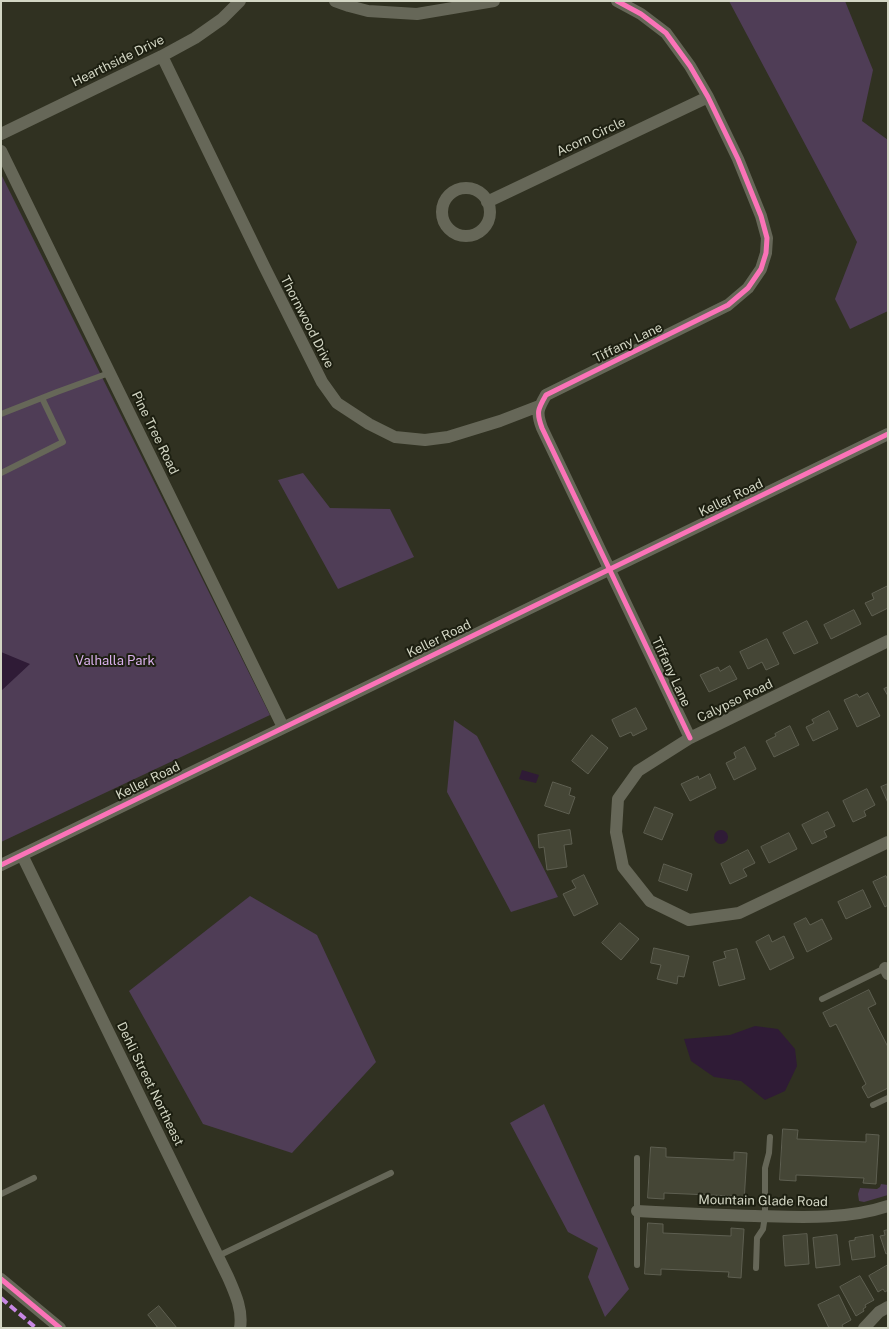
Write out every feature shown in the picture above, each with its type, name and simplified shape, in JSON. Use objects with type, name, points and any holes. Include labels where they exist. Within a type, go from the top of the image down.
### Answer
[{"type":"street","name":"Hearthside Drive","points":[[1,134],[162,56],[195,38],[222,20],[240,1]]},
{"type":"street","points":[[335,1],[368,11],[417,14],[494,1]]},
{"type":"street","name":"Tiffany Lane","points":[[617,1],[641,14],[666,33],[690,66],[708,97],[740,166],[761,216],[767,238],[766,253],[761,269],[748,288],[728,305],[546,395],[539,406],[538,418],[542,428],[690,738]]},
{"type":"street","name":"Thornwood Drive","points":[[162,56],[318,376],[337,403],[369,424],[395,437],[425,440],[448,437],[500,421],[539,406]]},
{"type":"street","name":"Acorn Circle","points":[[487,202],[708,97]]},
{"type":"street","name":"Pine Tree Road","points":[[1,153],[283,727]]},
{"type":"street","points":[[461,188],[476,190],[484,196],[487,202],[490,213],[488,221],[482,230],[475,235],[458,236],[450,231],[442,219],[441,210],[443,203],[453,192],[461,188]]},
{"type":"street","name":"Keller Road","points":[[1,865],[888,434]]},
{"type":"street","name":"Calypso Road","points":[[888,641],[690,738],[638,771],[618,799],[616,832],[623,867],[650,902],[689,920],[738,913],[888,842]]},
{"type":"street","name":"Dehli Street Northeast","points":[[22,855],[218,1256],[238,1300],[240,1328]]},
{"type":"street","name":"Mountain Glade Road","points":[[637,1211],[765,1216],[842,1216],[888,1206]]},
{"type":"street","points":[[1,1279],[60,1328]]},
{"type":"street","points":[[864,1328],[879,1312],[888,1307]]},
{"type":"lane","points":[[1,414],[110,373]]},
{"type":"lane","points":[[1,473],[63,442],[42,398]]},
{"type":"lane","points":[[822,999],[886,971]]},
{"type":"lane","points":[[873,1105],[888,1098]]},
{"type":"lane","points":[[756,1268],[757,1238],[763,1229],[765,1216],[765,1168],[769,1153],[770,1137]]},
{"type":"lane","points":[[637,1158],[637,1265]]},
{"type":"lane","points":[[218,1256],[391,1173]]},
{"type":"lane","points":[[1,1194],[34,1178]]},
{"type":"green space","points":[[729,1],[845,1],[873,70],[862,121],[888,140],[888,311],[850,329],[835,299],[857,242]]},
{"type":"green space","name":"Valhalla Park","points":[[1,174],[270,715],[1,842]]},
{"type":"green space","points":[[303,473],[330,508],[390,509],[414,557],[338,589],[278,480]]},
{"type":"green space","points":[[454,720],[477,736],[558,897],[511,912],[447,792]]},
{"type":"green space","points":[[250,896],[317,935],[376,1062],[292,1153],[203,1124],[129,991]]},
{"type":"green space","points":[[544,1104],[629,1289],[605,1317],[588,1277],[598,1248],[568,1232],[510,1123]]},
{"type":"green space","points":[[881,1184],[888,1185],[888,1195],[864,1202],[859,1201],[858,1194],[860,1188],[877,1189]]},
{"type":"shaded area","points":[[1,652],[30,664],[1,691]]},
{"type":"shaded area","points":[[522,770],[539,775],[536,783],[519,779]]},
{"type":"shaded area","points":[[721,830],[726,832],[728,837],[726,842],[721,844],[716,842],[714,837],[716,832]]},
{"type":"shaded area","points":[[755,1026],[778,1029],[795,1049],[797,1066],[785,1091],[765,1100],[741,1081],[714,1077],[691,1061],[684,1039],[730,1035]]},
{"type":"building","points":[[888,586],[888,608],[872,616],[865,603],[874,599],[872,594]]},
{"type":"building","points":[[854,610],[861,624],[831,639],[824,625]]},
{"type":"building","points":[[807,621],[818,643],[794,654],[783,633]]},
{"type":"building","points":[[767,639],[779,664],[766,670],[762,662],[748,669],[740,652]]},
{"type":"building","points":[[730,666],[737,679],[709,692],[700,675],[718,667],[720,671]]},
{"type":"building","points":[[888,687],[888,696],[884,689]]},
{"type":"building","points":[[868,693],[880,716],[857,727],[844,700],[857,694],[859,697]]},
{"type":"building","points":[[636,708],[647,729],[633,736],[631,732],[620,737],[612,720]]},
{"type":"building","points":[[829,711],[838,729],[813,741],[806,727],[814,723],[812,720]]},
{"type":"building","points":[[790,726],[799,745],[774,757],[766,741]]},
{"type":"building","points":[[592,735],[608,748],[588,774],[572,761]]},
{"type":"building","points":[[745,747],[756,769],[734,780],[726,763],[736,758],[734,753]]},
{"type":"building","points":[[710,774],[716,788],[690,801],[681,784],[698,776],[699,779]]},
{"type":"building","points":[[553,782],[571,788],[569,795],[575,797],[569,814],[545,806]]},
{"type":"building","points":[[888,784],[888,803],[881,787]]},
{"type":"building","points":[[867,789],[875,805],[864,811],[866,816],[853,822],[843,801]]},
{"type":"building","points":[[655,807],[673,814],[662,840],[644,833]]},
{"type":"building","points":[[828,812],[835,826],[824,831],[827,837],[812,844],[802,825]]},
{"type":"building","points":[[570,830],[572,844],[564,845],[567,867],[547,870],[544,847],[539,848],[538,835]]},
{"type":"building","points":[[789,833],[797,849],[769,863],[761,847]]},
{"type":"building","points":[[748,850],[755,863],[743,869],[747,876],[730,884],[721,864]]},
{"type":"building","points":[[664,864],[692,874],[687,891],[659,881]]},
{"type":"building","points":[[584,875],[598,904],[574,916],[563,894],[576,888],[572,881]]},
{"type":"building","points":[[886,876],[888,880],[888,905],[885,907],[873,882]]},
{"type":"building","points":[[863,890],[871,907],[846,919],[838,902]]},
{"type":"building","points":[[806,918],[810,925],[822,919],[832,939],[807,952],[794,924]]},
{"type":"building","points":[[620,923],[639,939],[621,960],[602,943]]},
{"type":"building","points":[[769,935],[772,942],[784,936],[794,958],[770,970],[756,942]]},
{"type":"building","points":[[654,948],[689,956],[684,977],[678,976],[677,984],[657,979],[661,965],[651,963]]},
{"type":"building","points":[[737,949],[745,979],[719,986],[713,962],[726,958],[724,952]]},
{"type":"building","points":[[869,990],[876,1004],[868,1008],[888,1047],[888,1088],[868,1098],[862,1087],[866,1084],[836,1024],[830,1027],[823,1013]]},
{"type":"building","points":[[783,1129],[798,1130],[797,1139],[866,1142],[866,1134],[879,1135],[876,1184],[863,1183],[864,1178],[796,1175],[796,1181],[780,1180]]},
{"type":"building","points":[[651,1147],[666,1148],[666,1157],[734,1160],[734,1152],[747,1153],[744,1202],[731,1201],[732,1196],[664,1193],[664,1199],[648,1198]]},
{"type":"building","points":[[648,1223],[663,1224],[663,1233],[731,1236],[731,1228],[744,1229],[741,1278],[728,1277],[729,1272],[661,1269],[661,1275],[645,1274]]},
{"type":"building","points":[[888,1230],[888,1253],[886,1254],[880,1236],[885,1235],[884,1231]]},
{"type":"building","points":[[807,1234],[809,1264],[785,1266],[783,1236]]},
{"type":"building","points":[[837,1235],[840,1265],[816,1268],[813,1238]]},
{"type":"building","points":[[873,1235],[875,1257],[852,1260],[849,1241],[855,1240],[855,1238]]},
{"type":"building","points":[[888,1265],[888,1290],[885,1292],[883,1289],[878,1292],[869,1276]]},
{"type":"building","points":[[860,1276],[874,1300],[865,1305],[866,1307],[863,1309],[864,1311],[856,1316],[840,1287]]},
{"type":"building","points":[[839,1295],[851,1320],[842,1325],[842,1328],[829,1328],[818,1305]]},
{"type":"building","points":[[159,1306],[177,1328],[158,1328],[148,1315]]},
{"type":"marked path","points":[[1,1298],[36,1328]]},
{"type":"cycle path","points":[[617,1],[641,14],[666,33],[690,66],[708,97],[738,159],[761,216],[767,238],[766,253],[761,269],[748,288],[728,305],[546,395],[539,411],[539,418],[542,428],[690,738]]},
{"type":"cycle path","points":[[1,865],[888,434]]},
{"type":"cycle path","points":[[1,1279],[60,1328]]}]
